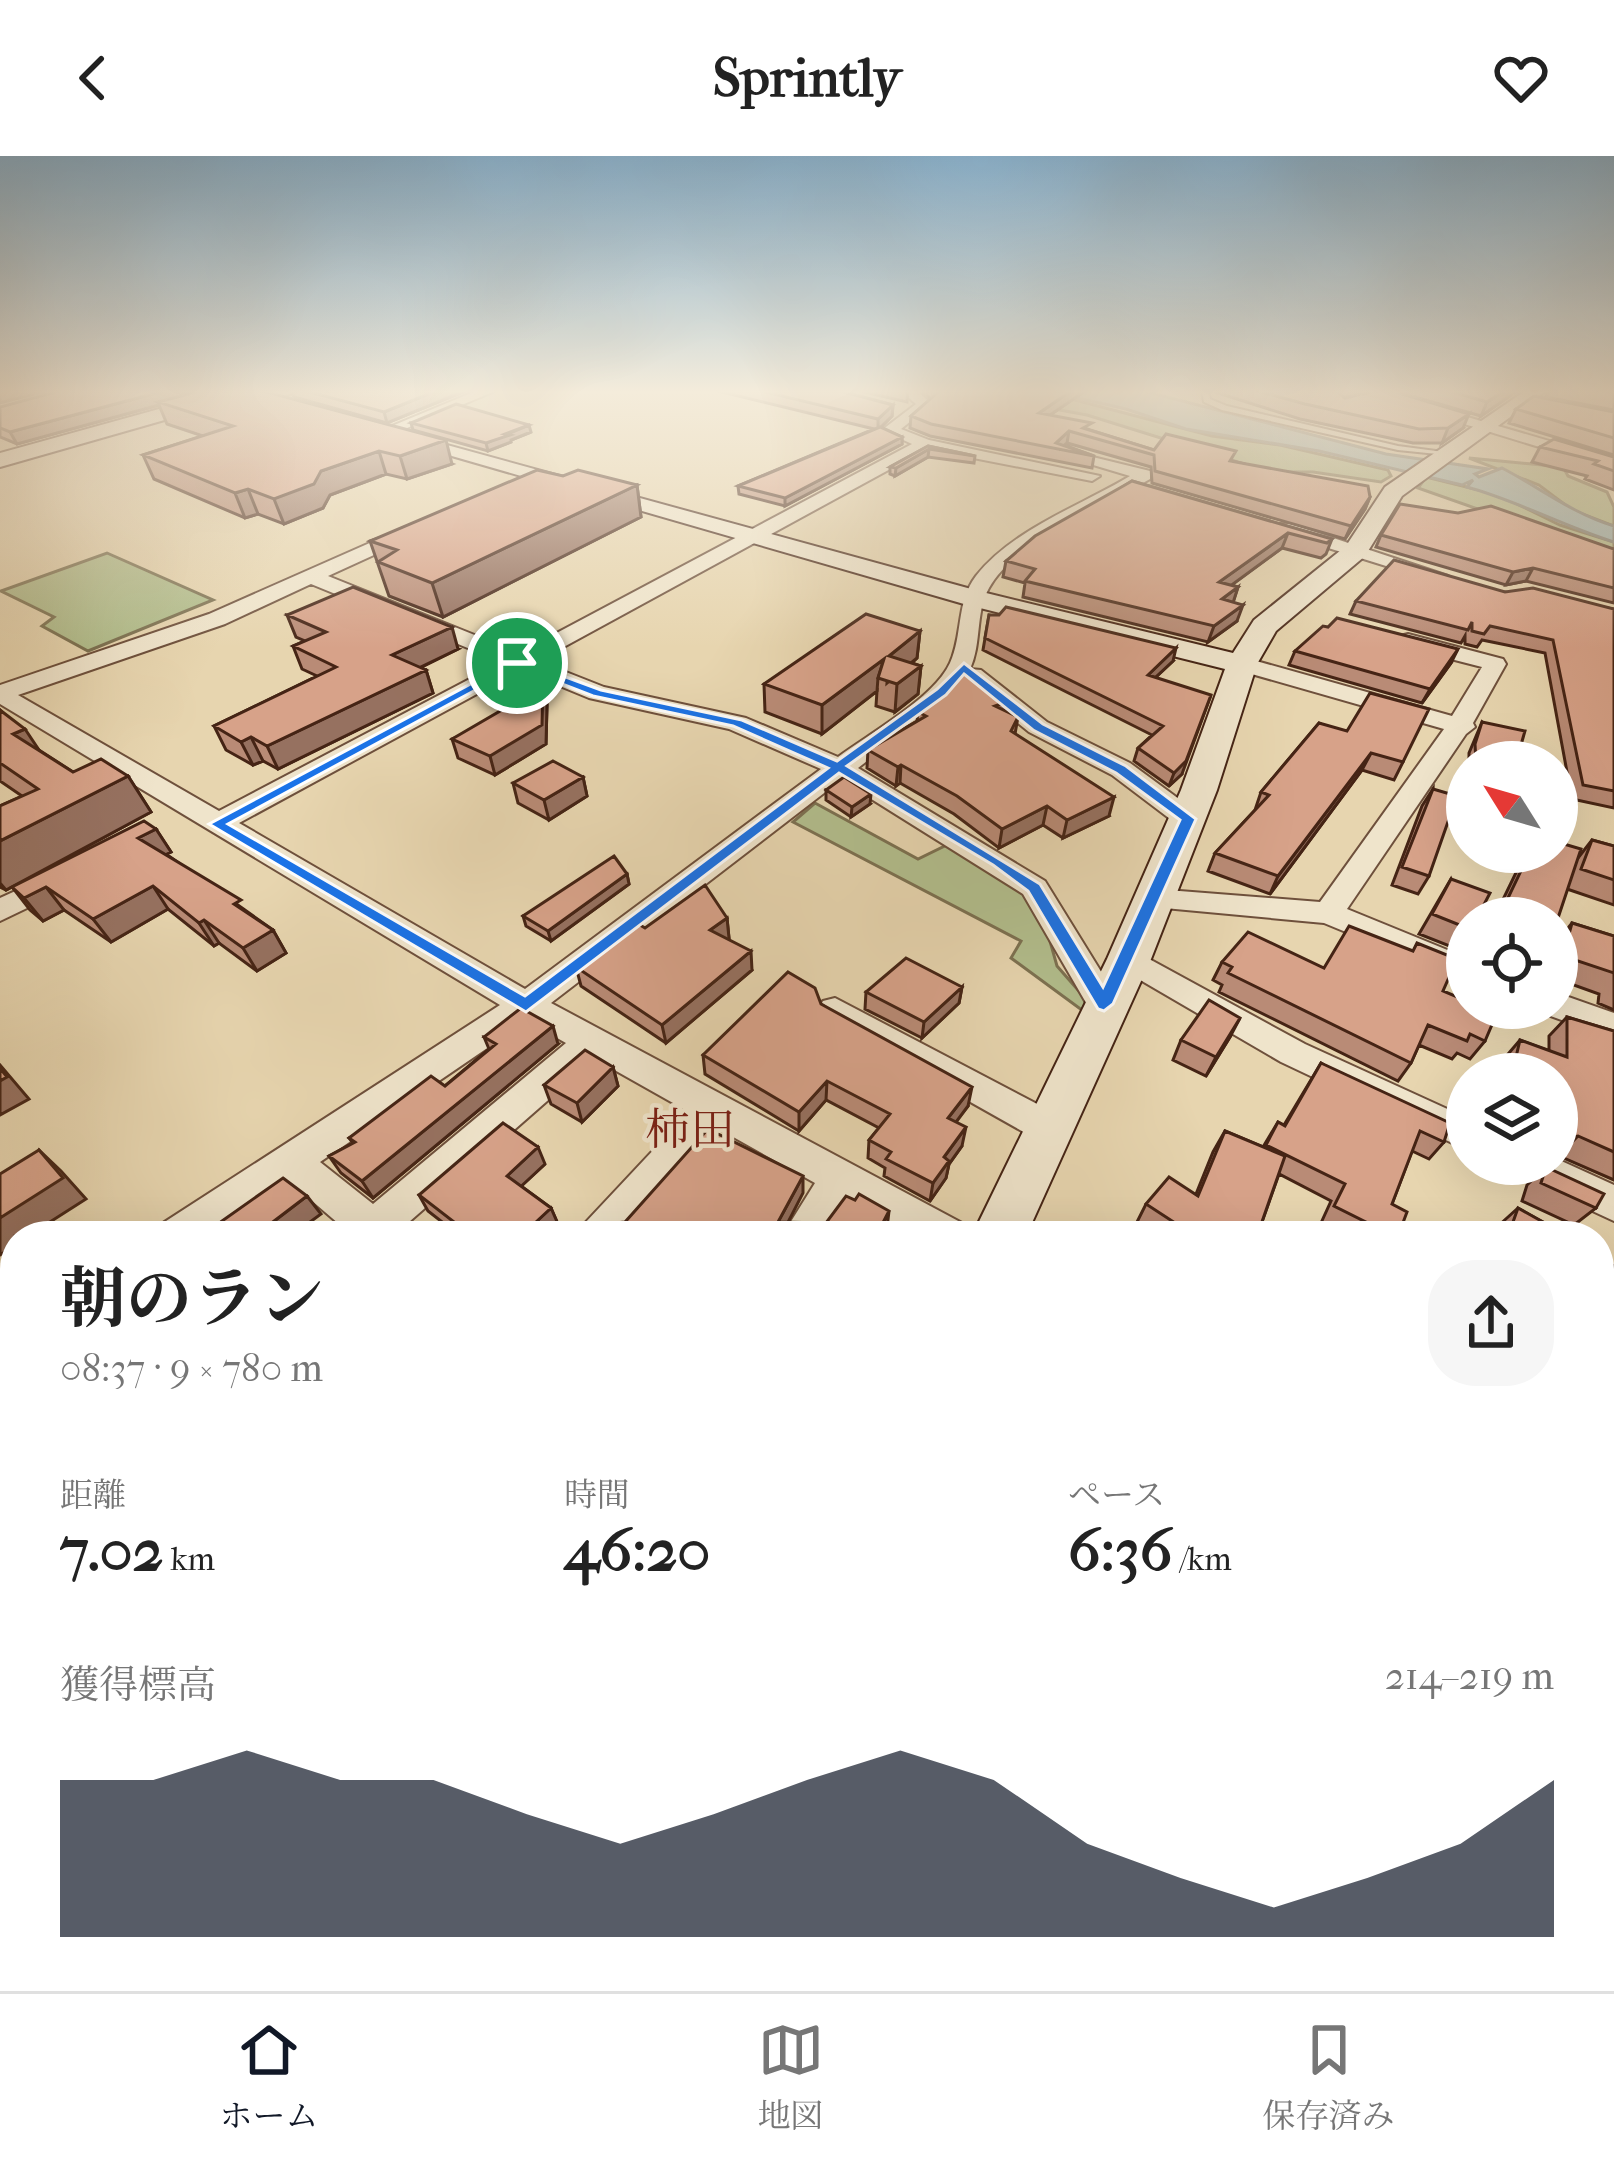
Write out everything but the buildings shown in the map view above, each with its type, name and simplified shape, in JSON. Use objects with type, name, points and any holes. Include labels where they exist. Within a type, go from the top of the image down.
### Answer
[{"type":"street","points":[[496,494],[537,477]]},
{"type":"street","points":[[540,477],[1463,727]]},
{"type":"street","points":[[194,819],[517,663],[865,477]]},
{"type":"street","points":[[1095,477],[1157,496]]},
{"type":"street","points":[[201,1221],[526,1005],[941,692],[964,667],[974,598],[993,566],[1141,477]]},
{"type":"street","points":[[1006,1221],[1129,959],[1188,819],[1242,664],[1264,626],[1357,551],[1384,500],[1413,477]]},
{"type":"street","points":[[0,693],[217,619],[433,520]]},
{"type":"street","points":[[1270,524],[1463,584]]},
{"type":"street","points":[[313,577],[597,693],[737,722],[838,767],[1034,888],[1104,1004]]},
{"type":"street","points":[[1330,914],[1372,843],[1463,727],[1495,664],[1383,634]]},
{"type":"street","points":[[964,667],[1038,727],[1121,770],[1188,819]]},
{"type":"street","points":[[0,693],[194,819],[919,1221]]},
{"type":"street","points":[[0,911],[97,861]]},
{"type":"street","points":[[1154,899],[1330,914],[1446,962]]},
{"type":"street","points":[[1129,959],[1294,1053],[1446,1125]]},
{"type":"street","points":[[835,1010],[1049,1128]]},
{"type":"street","points":[[1578,1012],[1614,1026]]},
{"type":"street","points":[[381,1221],[591,1042]]},
{"type":"street","points":[[613,1221],[714,1109]]},
{"type":"street","points":[[293,1162],[365,1221]]},
{"type":"street","points":[[813,1221],[840,1179]]},
{"type":"street","points":[[1574,1185],[1614,1204]]},
{"type":"green space","points":[[1345,477],[1390,477],[1381,482]]},
{"type":"green space","points":[[1426,477],[1499,495],[1560,525],[1614,542],[1614,557],[1418,488]]},
{"type":"green space","points":[[1517,477],[1570,477],[1607,492],[1614,507],[1614,526],[1572,510],[1539,485]]},
{"type":"green space","points":[[107,553],[213,600],[88,651],[42,626],[54,617],[1,591]]},
{"type":"green space","points":[[815,803],[918,859],[955,841],[1040,906],[1057,966],[1106,1022],[1105,1027],[1011,958],[1021,941],[793,822]]},
{"type":"water","points":[[1427,477],[1517,477],[1614,526],[1614,542],[1467,487],[1473,480],[1462,485]]},
{"type":"district","name":"柿田","points":[[690,1129]]},
{"type":"route","points":[[517,663],[217,824],[526,1005],[838,767],[941,692],[964,667],[1038,727],[1121,770],[1188,819],[1129,959],[1104,1004],[1079,970],[1056,920],[1034,888],[838,767],[737,722],[597,693],[517,663]]}]
